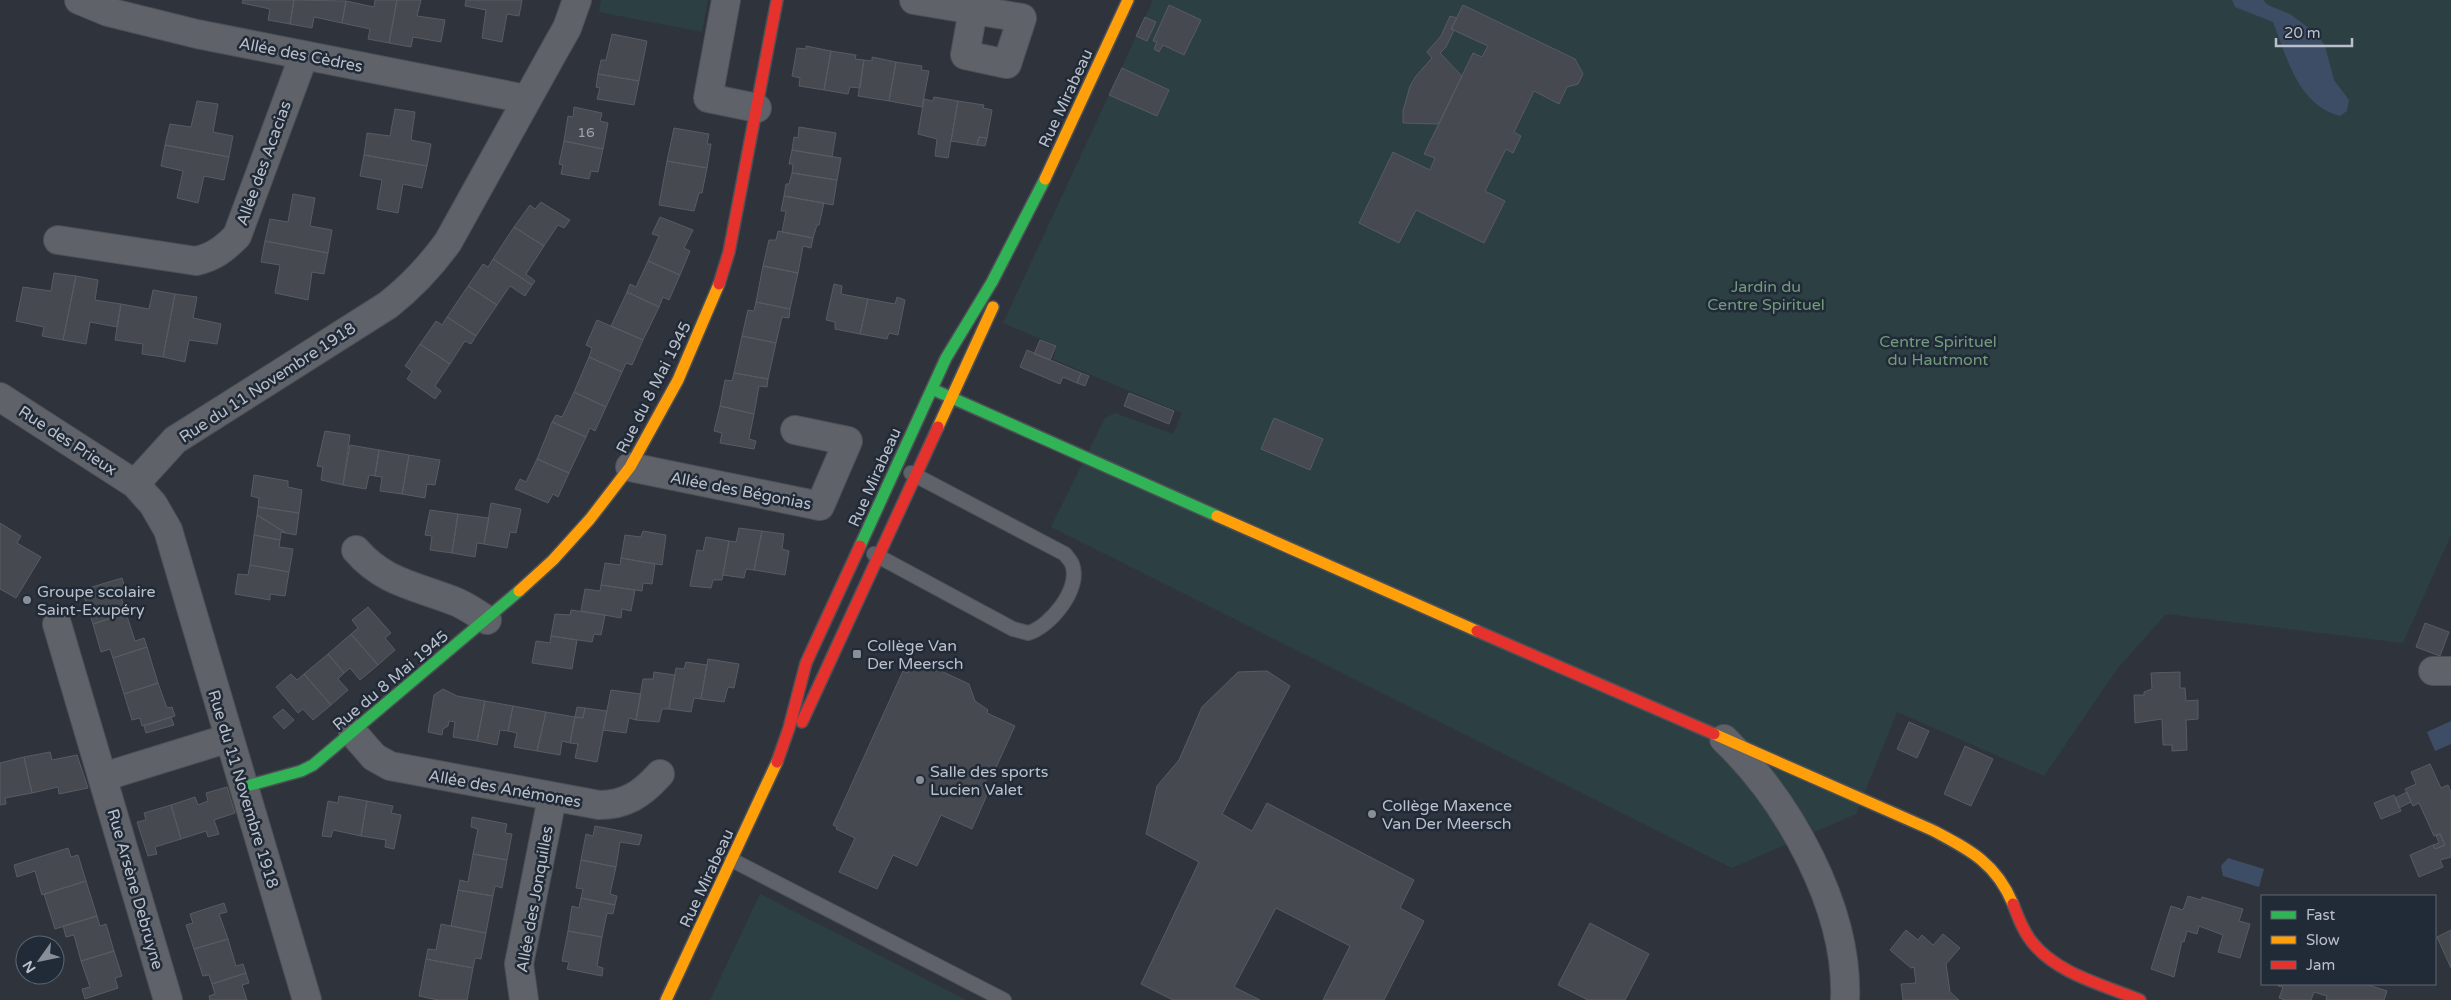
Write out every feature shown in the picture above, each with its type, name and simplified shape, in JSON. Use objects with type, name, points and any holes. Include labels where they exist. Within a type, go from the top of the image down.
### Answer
[{"type":"street","name":"Allée des Cèdres","points":[[79,0],[108,12],[162,25],[526,100]]},
{"type":"street","name":"Rue du 11 Novembre 1918","points":[[307,1000],[168,530],[153,504],[135,484],[175,440],[388,305],[410,288],[430,268],[448,242],[567,28],[577,0]]},
{"type":"street","points":[[726,0],[708,98],[757,108]]},
{"type":"street","name":"Rue du 8 Mai 1945","points":[[243,787],[301,771],[313,765],[353,733],[487,620],[553,560],[590,519],[630,467],[678,380],[715,295],[729,252],[777,0]]},
{"type":"street","points":[[914,0],[973,10]]},
{"type":"street","name":"Rue Mirabeau","points":[[774,770],[789,728],[806,663],[952,346],[992,282],[1030,210],[1128,0]]},
{"type":"street","name":"Allée des Acacias","points":[[58,240],[196,261],[210,258],[222,251],[236,236],[304,55]]},
{"type":"street","name":"Rue Mirabeau","points":[[666,1000],[774,770],[808,712],[877,556],[916,476],[1003,283],[1030,210]]},
{"type":"street","points":[[932,389],[1406,600],[1932,830],[1972,853],[1998,876],[2024,930],[2038,950],[2066,968],[2140,1000]]},
{"type":"street","name":"Rue des Prieux","points":[[0,396],[135,484]]},
{"type":"street","name":"Allée des Bégonias","points":[[630,467],[820,506],[848,441],[795,430]]},
{"type":"street","points":[[356,550],[366,561],[387,577],[456,602],[487,620]]},
{"type":"street","name":"Rue Arsène Debruyne","points":[[57,624],[168,1000]]},
{"type":"street","name":"Allée des Anémones","points":[[353,733],[374,757],[390,766],[552,798],[599,805],[623,803],[648,787],[660,774]]},
{"type":"street","points":[[103,777],[229,738]]},
{"type":"street","points":[[1724,739],[1748,763],[1763,783],[1814,865],[1838,928],[1845,967],[1845,1000]]},
{"type":"street","name":"Allée des Jonquilles","points":[[524,1000],[520,964],[552,798]]},
{"type":"lane","points":[[860,546],[1013,629],[1028,633],[1048,624],[1066,600],[1074,574],[1072,564],[1065,554],[897,466]]},
{"type":"lane","points":[[732,860],[1004,1000]]},
{"type":"green space","points":[[601,0],[708,0],[702,32],[599,12]]},
{"type":"green space","name":"Centre Spirituel du Hautmont","points":[[1153,0],[2451,0],[2451,535],[2403,643],[2166,614],[2117,669],[2044,776],[1897,712],[1856,814],[1732,868],[1051,527],[1105,418],[1115,413],[1173,434],[1182,413],[1053,359],[1057,346],[1003,323]]},
{"type":"green space","points":[[760,894],[966,1000],[710,1000]]},
{"type":"water","points":[[2232,0],[2263,0],[2268,5],[2290,14],[2318,35],[2325,46],[2334,80],[2349,100],[2347,111],[2340,116],[2314,102],[2304,91],[2289,65],[2273,22],[2235,7]]},
{"type":"water","points":[[2451,721],[2451,744],[2435,751],[2427,732]]},
{"type":"water","points":[[2228,858],[2264,869],[2259,887],[2223,876],[2221,866]]},
{"type":"building","points":[[243,0],[294,0],[290,24],[268,20],[270,9],[242,3]]},
{"type":"building","points":[[294,0],[346,1],[342,23],[314,17],[312,28],[290,24]]},
{"type":"building","points":[[375,0],[397,0],[389,43],[368,39],[370,29],[342,23],[346,1],[374,7]]},
{"type":"building","points":[[397,0],[421,0],[417,16],[445,20],[441,42],[413,37],[411,47],[389,43]]},
{"type":"building","points":[[466,0],[522,0],[519,16],[507,14],[502,42],[482,38],[486,10],[465,6]]},
{"type":"building","points":[[1169,5],[1201,20],[1184,55],[1163,45],[1159,52],[1154,49],[1157,42],[1153,41]]},
{"type":"building","points":[[1463,5],[1575,59],[1583,74],[1578,84],[1567,87],[1559,104],[1534,91],[1514,132],[1521,136],[1513,153],[1506,149],[1485,191],[1505,201],[1484,243],[1416,210],[1399,243],[1359,223],[1393,152],[1430,170],[1435,158],[1424,154],[1473,53],[1482,57],[1488,46],[1451,29]]},
{"type":"building","points":[[1450,16],[1457,18],[1451,29],[1454,30],[1446,47],[1440,53],[1462,76],[1439,124],[1403,123],[1403,111],[1410,86],[1432,58],[1427,52],[1441,36]]},
{"type":"building","points":[[1145,17],[1156,22],[1147,41],[1136,36]]},
{"type":"building","points":[[612,34],[647,41],[639,81],[598,74],[601,60],[606,60]]},
{"type":"building","points":[[806,46],[831,51],[824,90],[799,86],[800,78],[792,76],[797,48],[806,49]]},
{"type":"building","points":[[831,51],[856,55],[855,59],[864,60],[860,88],[850,87],[848,94],[824,90]]},
{"type":"building","points":[[872,57],[896,62],[889,101],[858,96],[864,60],[872,61]]},
{"type":"building","points":[[896,62],[922,66],[921,70],[929,71],[922,107],[889,101]]},
{"type":"building","points":[[1122,68],[1169,90],[1157,116],[1109,95]]},
{"type":"building","points":[[598,74],[639,81],[634,105],[597,99],[600,88],[596,87]]},
{"type":"building","points":[[934,97],[958,101],[948,158],[935,156],[937,139],[918,134],[924,99],[933,101]]},
{"type":"building","points":[[197,101],[218,104],[213,132],[233,136],[229,157],[165,145],[170,124],[191,127]]},
{"type":"building","points":[[958,101],[984,105],[983,108],[992,110],[987,138],[979,137],[977,145],[951,141]]},
{"type":"building","points":[[574,107],[602,113],[600,121],[608,123],[603,149],[564,141],[568,116],[573,117]]},
{"type":"building","points":[[395,109],[415,112],[411,140],[431,144],[427,166],[364,155],[367,133],[390,136]]},
{"type":"building","points":[[799,127],[836,133],[832,157],[792,150],[794,137],[798,138]]},
{"type":"building","points":[[674,128],[709,134],[707,144],[711,144],[707,168],[667,161]]},
{"type":"building","points":[[979,137],[987,138],[985,146],[977,145]]},
{"type":"building","points":[[564,141],[603,149],[598,172],[591,171],[589,179],[561,174],[563,165],[559,164]]},
{"type":"building","points":[[165,145],[229,157],[224,180],[204,176],[198,203],[177,198],[183,171],[161,166]]},
{"type":"building","points":[[792,150],[841,158],[837,180],[792,173],[793,164],[789,164]]},
{"type":"building","points":[[364,155],[427,166],[422,188],[403,184],[398,213],[377,209],[382,180],[360,176]]},
{"type":"building","points":[[667,161],[707,168],[702,193],[699,193],[694,211],[659,205]]},
{"type":"building","points":[[792,173],[837,180],[833,205],[784,196],[786,184],[789,184]]},
{"type":"building","points":[[293,194],[315,198],[310,226],[332,230],[328,253],[265,241],[270,219],[288,222]]},
{"type":"building","points":[[784,196],[824,203],[819,225],[817,225],[813,238],[782,232],[786,211],[781,211]]},
{"type":"building","points":[[541,202],[570,220],[564,228],[558,225],[544,246],[514,227],[530,205],[535,209]]},
{"type":"building","points":[[660,217],[693,230],[684,248],[690,251],[680,275],[648,261],[659,236],[652,234]]},
{"type":"building","points":[[514,227],[544,246],[526,274],[535,281],[532,285],[493,259]]},
{"type":"building","points":[[778,231],[813,238],[811,248],[803,246],[798,273],[763,266],[769,240],[776,240]]},
{"type":"building","points":[[265,241],[328,253],[324,274],[312,272],[308,300],[275,293],[280,265],[261,262]]},
{"type":"building","points":[[493,259],[532,285],[525,296],[510,286],[497,305],[468,286],[483,264],[488,267]]},
{"type":"building","points":[[648,261],[680,275],[669,300],[663,297],[659,307],[627,292],[630,284],[636,287]]},
{"type":"building","points":[[763,266],[798,273],[790,309],[756,302]]},
{"type":"building","points":[[54,273],[76,276],[63,340],[42,336],[44,327],[16,321],[23,287],[51,291]]},
{"type":"building","points":[[76,276],[98,280],[95,300],[121,304],[117,327],[90,322],[86,344],[63,340]]},
{"type":"building","points":[[834,284],[842,286],[841,294],[868,299],[860,334],[835,329],[835,322],[826,320]]},
{"type":"building","points":[[468,286],[497,305],[476,336],[447,317]]},
{"type":"building","points":[[153,290],[175,294],[163,357],[142,354],[143,344],[115,340],[121,304],[149,309]]},
{"type":"building","points":[[627,292],[659,307],[643,340],[611,326]]},
{"type":"building","points":[[175,294],[197,297],[193,318],[221,324],[217,344],[189,340],[185,362],[163,357]]},
{"type":"building","points":[[897,297],[905,300],[898,335],[889,333],[887,339],[860,334],[868,299],[895,304]]},
{"type":"building","points":[[756,302],[790,309],[789,318],[782,317],[776,343],[742,336],[748,310],[754,311]]},
{"type":"building","points":[[447,317],[476,336],[471,344],[465,341],[450,364],[420,344],[436,321],[442,325]]},
{"type":"building","points":[[597,320],[643,340],[632,365],[626,363],[622,372],[589,357],[592,348],[586,345]]},
{"type":"building","points":[[742,336],[776,343],[768,379],[734,373]]},
{"type":"building","points":[[1040,340],[1056,346],[1050,360],[1034,354]]},
{"type":"building","points":[[420,344],[450,364],[435,386],[441,391],[435,399],[407,379],[412,371],[405,366]]},
{"type":"building","points":[[1027,350],[1081,373],[1077,383],[1063,377],[1060,384],[1020,367]]},
{"type":"building","points":[[589,357],[622,372],[606,407],[574,392]]},
{"type":"building","points":[[734,373],[768,379],[767,387],[759,386],[754,414],[720,406],[725,380],[732,381]]},
{"type":"building","points":[[1081,373],[1089,376],[1085,386],[1077,383]]},
{"type":"building","points":[[574,392],[606,407],[595,431],[590,428],[586,437],[552,422],[556,415],[562,417]]},
{"type":"building","points":[[1129,393],[1174,411],[1169,424],[1124,406]]},
{"type":"building","points":[[720,406],[754,414],[749,439],[756,441],[754,449],[720,443],[722,433],[714,431]]},
{"type":"building","points":[[1274,418],[1323,439],[1310,470],[1261,449]]},
{"type":"building","points":[[552,422],[586,437],[569,473],[537,459]]},
{"type":"building","points":[[325,431],[350,435],[343,485],[321,480],[323,467],[317,466]]},
{"type":"building","points":[[350,445],[379,450],[375,476],[369,475],[366,489],[343,485]]},
{"type":"building","points":[[379,450],[409,455],[402,494],[380,491],[382,477],[375,476]]},
{"type":"building","points":[[409,455],[440,460],[435,485],[427,484],[425,498],[402,494]]},
{"type":"building","points":[[537,459],[569,473],[558,497],[553,494],[548,503],[515,489],[520,479],[526,482]]},
{"type":"building","points":[[254,475],[288,481],[288,487],[302,490],[299,513],[258,507],[259,498],[251,496]]},
{"type":"building","points":[[491,503],[521,509],[516,533],[510,532],[507,548],[484,544]]},
{"type":"building","points":[[258,507],[299,513],[296,535],[286,533],[257,515]]},
{"type":"building","points":[[430,510],[458,514],[452,553],[430,550],[432,536],[425,535]]},
{"type":"building","points":[[458,514],[489,518],[484,544],[477,543],[475,557],[452,553]]},
{"type":"building","points":[[257,515],[286,533],[281,532],[280,540],[254,535]]},
{"type":"building","points":[[0,523],[21,536],[17,543],[41,557],[16,598],[0,589]]},
{"type":"building","points":[[739,528],[762,531],[754,570],[746,569],[744,578],[723,575],[729,541],[736,542]]},
{"type":"building","points":[[643,531],[666,535],[662,565],[621,558],[625,535],[641,537]]},
{"type":"building","points":[[762,531],[784,534],[782,549],[789,551],[785,575],[754,570]]},
{"type":"building","points":[[254,535],[280,540],[279,547],[293,549],[289,572],[250,565]]},
{"type":"building","points":[[706,537],[729,541],[722,580],[713,580],[711,588],[690,586],[697,550],[703,551]]},
{"type":"building","points":[[621,558],[655,564],[652,584],[643,583],[642,591],[601,585],[605,563],[620,565]]},
{"type":"building","points":[[250,565],[289,572],[285,596],[270,594],[270,600],[235,594],[238,574],[248,575]]},
{"type":"building","points":[[122,578],[125,588],[119,591],[126,613],[93,624],[82,590]]},
{"type":"building","points":[[601,585],[635,590],[631,611],[622,609],[621,618],[581,611],[585,589],[600,591]]},
{"type":"building","points":[[368,607],[391,633],[385,638],[395,650],[378,665],[351,634],[358,628],[352,620]]},
{"type":"building","points":[[571,610],[605,615],[601,635],[594,634],[592,642],[551,636],[555,614],[570,615]]},
{"type":"building","points":[[126,613],[135,641],[144,638],[147,647],[113,658],[110,649],[101,652],[93,624]]},
{"type":"building","points":[[2425,623],[2449,632],[2440,656],[2416,647]]},
{"type":"building","points":[[351,634],[378,665],[360,680],[350,668],[344,673],[328,654]]},
{"type":"building","points":[[551,636],[577,640],[572,669],[532,663],[536,641],[550,643]]},
{"type":"building","points":[[147,647],[158,683],[124,694],[113,658]]},
{"type":"building","points":[[328,654],[344,673],[338,679],[348,690],[331,705],[304,674]]},
{"type":"building","points":[[708,659],[739,664],[734,688],[728,687],[724,702],[701,699]]},
{"type":"building","points":[[686,662],[707,665],[701,699],[694,698],[691,712],[669,709],[676,668],[684,669]]},
{"type":"building","name":"Salle des sports Lucien Valet","points":[[926,664],[969,684],[975,701],[988,710],[987,713],[1015,726],[993,774],[989,773],[984,785],[990,788],[972,829],[941,815],[917,866],[893,855],[877,889],[839,872],[855,838],[836,829],[837,827],[833,825],[903,671],[908,673],[910,669]]},
{"type":"building","points":[[1267,671],[1290,686],[1222,814],[1252,831],[1267,803],[1414,880],[1400,908],[1424,921],[1384,1000],[1323,1000],[1350,946],[1276,908],[1234,987],[1260,1000],[1173,1000],[1141,984],[1199,862],[1146,834],[1157,786],[1179,760],[1202,707],[1238,672]]},
{"type":"building","points":[[654,672],[675,675],[669,709],[662,709],[659,722],[636,720],[643,679],[653,679]]},
{"type":"building","points":[[2180,672],[2180,688],[2185,688],[2186,701],[2198,700],[2198,719],[2186,720],[2187,750],[2172,751],[2172,745],[2163,745],[2162,719],[2135,723],[2134,695],[2144,695],[2144,692],[2152,689],[2151,673]]},
{"type":"building","points":[[291,674],[297,680],[304,674],[331,705],[313,720],[303,709],[298,713],[276,687]]},
{"type":"building","points":[[158,683],[167,708],[172,707],[175,716],[142,726],[140,718],[132,720],[124,694]]},
{"type":"building","points":[[443,689],[457,696],[485,701],[477,741],[453,737],[455,722],[449,721],[448,726],[443,729],[442,735],[428,732],[434,695]]},
{"type":"building","points":[[611,690],[641,694],[636,720],[629,718],[626,733],[603,730]]},
{"type":"building","points":[[485,701],[513,706],[508,731],[500,730],[497,745],[477,741]]},
{"type":"building","points":[[513,706],[546,712],[537,751],[514,747],[517,733],[508,731]]},
{"type":"building","points":[[577,707],[585,708],[583,718],[575,717]]},
{"type":"building","points":[[585,708],[607,711],[597,762],[575,758],[578,744],[570,743],[575,717],[583,718]]},
{"type":"building","points":[[283,709],[294,720],[284,729],[273,717]]},
{"type":"building","points":[[546,712],[575,717],[570,743],[562,741],[560,755],[537,751]]},
{"type":"building","points":[[171,717],[174,725],[146,733],[144,726]]},
{"type":"building","points":[[1909,722],[1929,731],[1917,758],[1897,749]]},
{"type":"building","points":[[1965,746],[1993,759],[1971,806],[1944,794]]},
{"type":"building","points":[[50,752],[52,760],[77,755],[88,788],[59,794],[58,787],[32,793],[24,757]]},
{"type":"building","points":[[24,757],[32,793],[5,798],[6,804],[0,805],[0,763]]},
{"type":"building","points":[[2430,764],[2441,788],[2448,785],[2451,792],[2451,857],[2440,860],[2443,867],[2419,877],[2410,855],[2433,845],[2435,849],[2445,845],[2440,834],[2434,836],[2419,803],[2413,806],[2405,789],[2416,784],[2411,772]]},
{"type":"building","points":[[227,787],[235,813],[214,820],[219,834],[208,837],[206,831],[181,839],[171,805],[195,797],[198,805],[208,801],[206,793]]},
{"type":"building","points":[[2407,792],[2411,802],[2399,808],[2395,798]]},
{"type":"building","points":[[2394,795],[2401,811],[2381,819],[2374,803]]},
{"type":"building","points":[[339,796],[367,801],[361,836],[333,830],[331,837],[322,836],[328,801],[338,803]]},
{"type":"building","points":[[367,801],[393,806],[391,813],[401,815],[394,849],[385,847],[386,840],[361,836]]},
{"type":"building","points":[[171,805],[181,839],[155,847],[157,854],[148,856],[137,822],[146,820],[144,813]]},
{"type":"building","points":[[472,817],[507,824],[505,833],[512,834],[507,860],[473,854],[478,829],[471,827]]},
{"type":"building","points":[[595,826],[642,835],[639,845],[620,842],[616,867],[581,860],[586,834],[593,836]]},
{"type":"building","points":[[2440,834],[2445,845],[2435,849],[2433,845],[2439,843],[2436,835]]},
{"type":"building","points":[[68,848],[71,857],[78,855],[86,881],[42,895],[35,871],[17,877],[14,865]]},
{"type":"building","points":[[473,854],[507,860],[502,888],[495,886],[493,896],[458,890],[460,880],[468,882]]},
{"type":"building","points":[[581,860],[616,867],[610,894],[617,896],[615,905],[581,898],[583,889],[576,888]]},
{"type":"building","points":[[86,881],[97,916],[55,929],[44,894]]},
{"type":"building","points":[[458,890],[493,896],[486,933],[451,926]]},
{"type":"building","points":[[2188,896],[2201,900],[2202,897],[2243,909],[2239,921],[2250,924],[2240,958],[2218,952],[2223,935],[2199,926],[2197,934],[2187,931],[2184,942],[2182,941],[2174,977],[2151,969],[2171,906],[2183,910]]},
{"type":"building","points":[[581,898],[615,905],[613,914],[607,913],[602,937],[568,931],[572,906],[579,908]]},
{"type":"building","points":[[224,903],[227,912],[219,914],[228,939],[194,949],[186,925],[193,923],[190,914]]},
{"type":"building","points":[[97,916],[100,926],[106,924],[114,951],[81,961],[74,935],[66,937],[63,926]]},
{"type":"building","points":[[1590,923],[1649,954],[1625,1000],[1588,1000],[1558,985]]},
{"type":"building","points":[[441,924],[486,933],[481,959],[475,958],[473,968],[426,959],[428,949],[436,950]]},
{"type":"building","points":[[1906,930],[1918,940],[1922,935],[1933,945],[1943,934],[1960,948],[1946,964],[1950,992],[1959,1000],[1903,1000],[1901,984],[1916,983],[1914,967],[1911,968],[1890,950]]},
{"type":"building","points":[[2451,930],[2451,968],[2437,937]]},
{"type":"building","points":[[568,931],[602,937],[597,966],[603,968],[602,976],[567,969],[569,962],[562,961]]},
{"type":"building","points":[[228,939],[236,966],[243,964],[246,973],[212,984],[209,975],[203,976],[194,949]]},
{"type":"building","points":[[114,951],[122,976],[115,978],[118,988],[85,999],[82,989],[90,987],[81,961]]},
{"type":"building","points":[[426,959],[473,968],[467,1000],[438,1000],[419,996]]},
{"type":"building","points":[[246,973],[249,983],[242,985],[247,1000],[210,1000],[209,996],[215,994],[212,984]]},
{"type":"building","points":[[2368,985],[2387,991],[2384,1000],[2326,1000],[2327,996],[2314,992],[2311,1000],[2285,1000],[2279,998],[2283,987],[2278,986]]},
{"type":"traffic: fast","points":[[860,546],[946,358],[992,282],[1045,179]]},
{"type":"traffic: fast","points":[[932,389],[1217,516]]},
{"type":"traffic: fast","points":[[243,787],[301,771],[313,765],[519,591]]},
{"type":"traffic: slow","points":[[1045,179],[1128,0]]},
{"type":"traffic: slow","points":[[519,591],[553,560],[590,519],[630,467],[678,380],[719,284]]},
{"type":"traffic: slow","points":[[938,427],[993,307]]},
{"type":"traffic: slow","points":[[1217,516],[1477,631]]},
{"type":"traffic: slow","points":[[1714,734],[1932,830],[1958,844],[1970,851],[1990,868],[1999,878],[2013,904]]},
{"type":"traffic: slow","points":[[666,1000],[777,762]]},
{"type":"traffic: jam","points":[[719,284],[729,252],[777,0]]},
{"type":"traffic: jam","points":[[802,722],[938,427]]},
{"type":"traffic: jam","points":[[777,762],[789,728],[806,663],[860,546]]},
{"type":"traffic: jam","points":[[1477,631],[1714,734]]},
{"type":"traffic: jam","points":[[2013,904],[2029,938],[2042,953],[2054,962],[2082,977],[2140,1000]]},
{"type":"place","name":"Groupe scolaire Saint-Exupéry","points":[[27,600]]},
{"type":"place","name":"Collège Van Der Meersch","points":[[857,654]]},
{"type":"place","name":"Salle des sports Lucien Valet","points":[[920,780]]},
{"type":"place","name":"Collège Maxence Van Der Meersch","points":[[1372,814]]},
{"type":"park label","name":"Jardin du Centre Spirituel","points":[[1766,295]]}]
